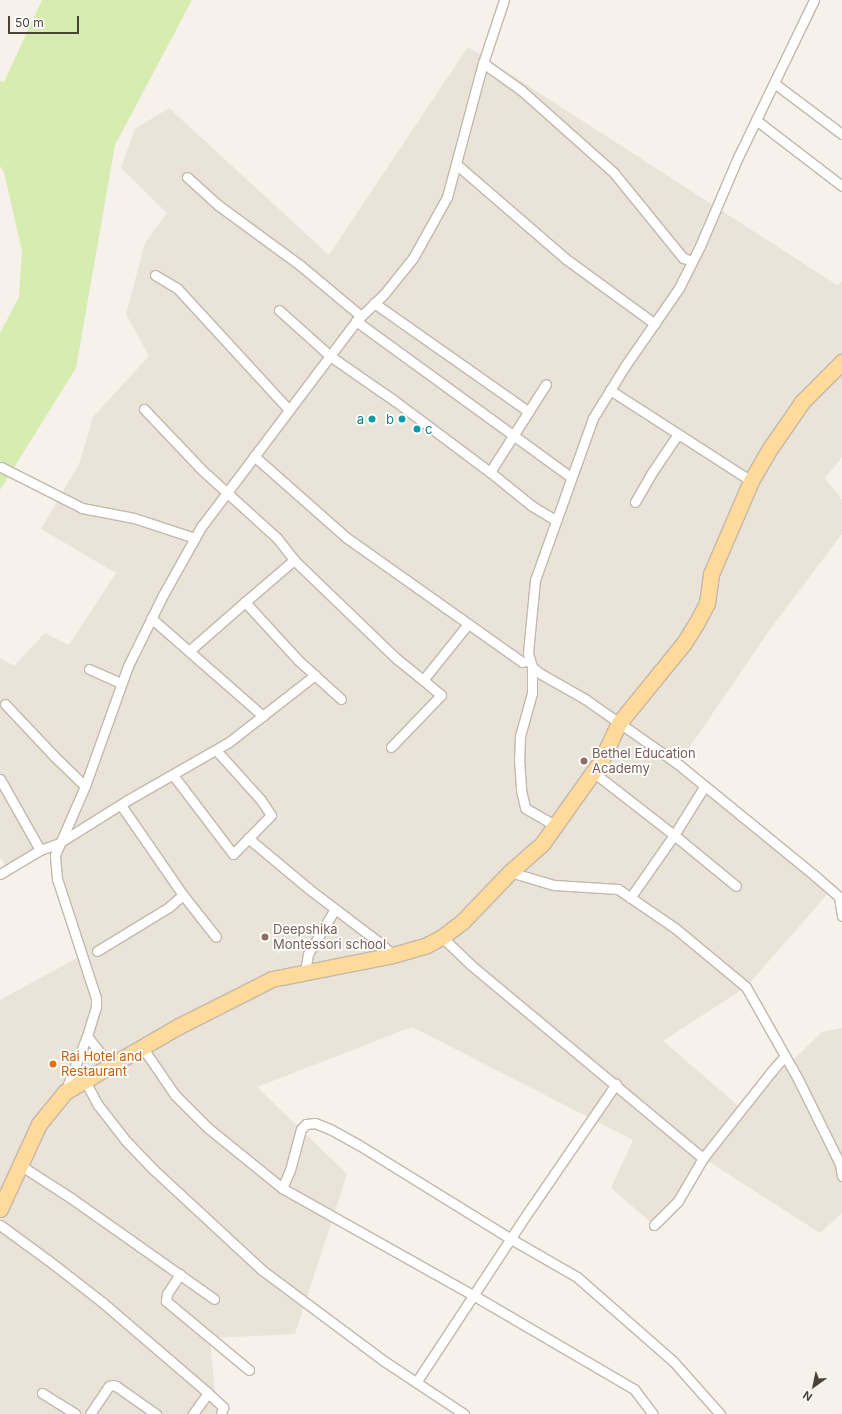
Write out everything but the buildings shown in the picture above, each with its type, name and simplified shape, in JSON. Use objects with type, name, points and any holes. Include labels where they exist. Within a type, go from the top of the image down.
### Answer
[{"type":"main road","points":[[0,1209],[4,1190],[20,1165],[39,1124],[65,1092],[142,1046],[272,978],[393,955],[425,946],[442,937],[462,922],[510,872],[542,844],[601,761],[619,722],[684,643],[696,624],[707,603],[710,574],[751,481],[771,446],[802,402],[842,362]]},
{"type":"street","points":[[65,1092],[87,1036],[96,1007],[96,998],[57,879],[55,855],[85,786],[121,683],[151,618],[195,538],[227,492],[358,319],[413,258],[447,197],[483,63],[504,0]]},
{"type":"street","points":[[555,826],[525,808],[521,790],[519,760],[520,736],[532,693],[531,664],[528,653],[535,580],[555,520],[593,418],[610,390],[679,288],[756,120],[814,0]]},
{"type":"street","points":[[483,63],[521,90],[614,173],[683,258],[692,262]]},
{"type":"street","points":[[774,83],[842,134]]},
{"type":"street","points":[[756,120],[842,186]]},
{"type":"street","points":[[456,164],[566,259],[655,324]]},
{"type":"street","points":[[187,177],[218,205],[301,266],[358,319],[571,477]]},
{"type":"street","points":[[155,275],[177,288],[289,410]]},
{"type":"street","points":[[374,303],[529,412]]},
{"type":"street","points":[[278,310],[330,356],[396,400],[532,506],[555,520]]},
{"type":"street","points":[[490,472],[546,384]]},
{"type":"street","points":[[610,390],[751,481]]},
{"type":"street","points":[[144,409],[202,470],[277,538],[294,560],[398,659],[441,695],[392,747]]},
{"type":"street","points":[[634,502],[678,434]]},
{"type":"street","points":[[254,456],[347,538],[522,662],[531,664],[541,674],[586,699],[678,764],[704,787],[760,830],[839,897],[842,916]]},
{"type":"street","points":[[1,467],[82,508],[134,518],[195,538]]},
{"type":"street","points":[[189,651],[294,560]]},
{"type":"street","points":[[245,602],[298,660],[341,699]]},
{"type":"street","points":[[151,618],[263,716]]},
{"type":"street","points":[[423,680],[468,624]]},
{"type":"street","points":[[89,670],[121,683]]},
{"type":"street","points":[[0,874],[40,850],[60,843],[120,805],[229,742],[315,675]]},
{"type":"street","points":[[5,704],[54,756],[85,786]]},
{"type":"street","points":[[173,775],[233,854],[271,815],[261,800],[216,750]]},
{"type":"street","points":[[593,772],[674,835],[736,886]]},
{"type":"street","points":[[0,779],[40,850]]},
{"type":"street","points":[[630,898],[674,835],[704,787]]},
{"type":"street","points":[[120,805],[183,895],[216,937]]},
{"type":"street","points":[[248,838],[393,955]]},
{"type":"street","points":[[510,872],[554,885],[618,889],[675,928],[746,987],[785,1056],[841,1163],[842,1176]]},
{"type":"street","points":[[97,951],[169,907],[183,895]]},
{"type":"street","points":[[305,971],[308,954],[335,909]]},
{"type":"street","points":[[442,937],[471,966],[616,1084],[703,1158]]},
{"type":"street","points":[[87,1036],[110,1065]]},
{"type":"street","points":[[142,1046],[175,1095],[208,1128],[282,1188],[472,1295],[634,1389],[654,1414]]},
{"type":"street","points":[[654,1225],[678,1201],[703,1158],[785,1056]]},
{"type":"street","points":[[84,1080],[98,1105],[126,1141],[218,1231],[262,1270],[384,1361],[417,1381],[464,1414]]},
{"type":"street","points":[[417,1381],[472,1295],[616,1084]]},
{"type":"street","points":[[282,1188],[290,1170],[300,1129],[306,1124],[315,1123],[359,1145],[583,1282],[673,1361],[720,1414]]},
{"type":"street","points":[[20,1165],[71,1198],[214,1299]]},
{"type":"street","points":[[0,1225],[102,1302],[208,1393],[223,1408],[221,1414]]},
{"type":"street","points":[[180,1274],[167,1294],[166,1301],[249,1370]]},
{"type":"street","points":[[90,1414],[109,1386],[112,1385],[116,1386],[156,1414]]},
{"type":"street","points":[[42,1393],[75,1414]]},
{"type":"street","points":[[193,1414],[208,1393]]},
{"type":"shaded area","points":[[468,47],[837,285],[842,282],[842,457],[825,478],[842,500],[842,534],[771,628],[678,764],[831,890],[746,987],[663,1041],[742,1109],[822,1032],[842,1028],[842,1213],[820,1233],[703,1158],[678,1201],[654,1225],[611,1188],[633,1140],[412,1027],[257,1087],[347,1174],[295,1334],[210,1338],[217,1414],[0,1414],[0,1000],[86,953],[62,881],[58,861],[40,848],[7,868],[0,857],[0,658],[14,666],[45,633],[69,645],[116,573],[41,529],[79,464],[93,417],[149,356],[126,314],[145,243],[167,213],[121,168],[135,129],[169,108],[329,255]]},
{"type":"green space","points":[[42,0],[192,0],[115,145],[76,368],[0,490],[0,333],[19,297],[22,251],[4,172],[0,166],[0,81],[4,82]]},
{"type":"place","name":"a","points":[[372,419]]},
{"type":"place","name":"b","points":[[402,419]]},
{"type":"place","name":"c","points":[[417,429]]},
{"type":"place","name":"Bethel Education Academy","points":[[584,761]]},
{"type":"place","name":"Deepshika Montessori school","points":[[265,937]]},
{"type":"place","name":"Rai Hotel and Restaurant","points":[[53,1064]]}]
